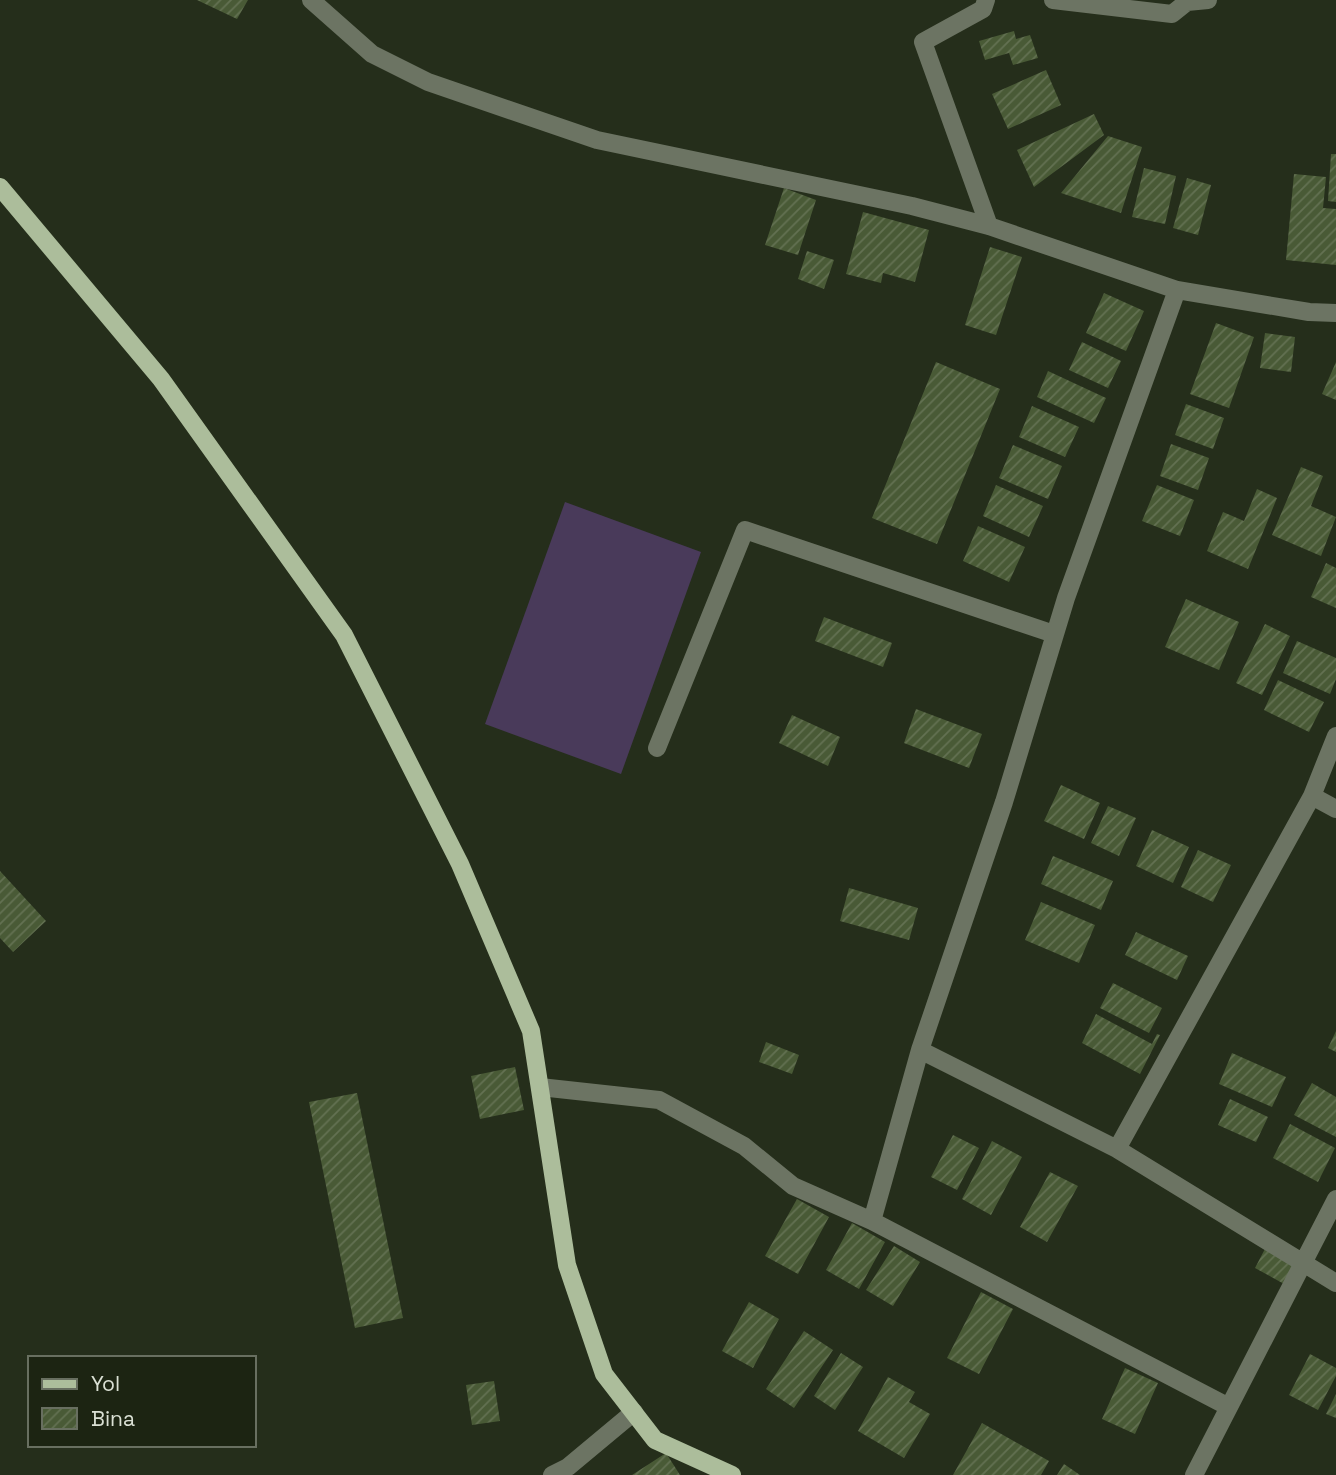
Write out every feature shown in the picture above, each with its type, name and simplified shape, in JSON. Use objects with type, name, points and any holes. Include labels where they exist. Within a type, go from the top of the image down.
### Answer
[{"type":"main road","points":[[0,187],[162,379],[344,635],[460,864],[531,1031],[567,1265],[604,1374],[655,1440],[732,1475]]},
{"type":"street","points":[[311,0],[372,54],[429,82],[597,140],[912,206],[989,226],[1177,290],[1309,312],[1336,313]]},
{"type":"street","points":[[986,0],[983,9],[923,42],[989,226]]},
{"type":"street","points":[[1053,0],[1172,14],[1187,2],[1208,0]]},
{"type":"street","points":[[872,1221],[920,1050],[1004,802],[1054,634],[1177,290]]},
{"type":"street","points":[[656,748],[745,530],[1054,634]]},
{"type":"street","points":[[1117,1149],[1312,796],[1336,736]]},
{"type":"street","points":[[1312,796],[1336,809]]},
{"type":"street","points":[[920,1050],[1117,1149],[1336,1283]]},
{"type":"street","points":[[540,1087],[659,1100],[744,1146],[793,1186],[872,1221],[1228,1406]]},
{"type":"street","points":[[1194,1475],[1336,1199]]},
{"type":"street","points":[[552,1475],[568,1467],[634,1412]]},
{"type":"shaded area","points":[[565,502],[701,552],[621,774],[485,724]]},
{"type":"building","points":[[197,0],[248,0],[237,19]]},
{"type":"building","points":[[1014,31],[1016,39],[1030,35],[1038,58],[1013,65],[1009,53],[985,60],[979,41]]},
{"type":"building","points":[[1046,70],[1061,105],[1008,129],[992,94]]},
{"type":"building","points":[[1094,114],[1104,135],[1034,187],[1017,150]]},
{"type":"building","points":[[1108,136],[1142,147],[1121,213],[1061,193]]},
{"type":"building","points":[[1331,154],[1336,154],[1336,202],[1328,201]]},
{"type":"building","points":[[1144,168],[1176,176],[1165,224],[1132,217]]},
{"type":"building","points":[[1294,174],[1326,177],[1323,208],[1336,209],[1336,265],[1286,260]]},
{"type":"building","points":[[1187,178],[1211,185],[1198,235],[1173,228]]},
{"type":"building","points":[[784,188],[816,200],[798,255],[765,245]]},
{"type":"building","points":[[863,212],[929,230],[915,282],[883,273],[881,283],[846,274]]},
{"type":"building","points":[[990,247],[1022,257],[996,335],[965,325]]},
{"type":"building","points":[[807,251],[834,260],[824,289],[798,279]]},
{"type":"building","points":[[1104,293],[1144,311],[1126,351],[1086,333]]},
{"type":"building","points":[[1216,323],[1254,337],[1229,408],[1190,394]]},
{"type":"building","points":[[1265,333],[1295,337],[1291,372],[1260,368]]},
{"type":"building","points":[[1082,342],[1121,361],[1108,388],[1069,370]]},
{"type":"building","points":[[936,362],[1000,389],[937,544],[872,518]]},
{"type":"building","points":[[1336,362],[1336,400],[1322,394]]},
{"type":"building","points":[[1048,371],[1106,398],[1094,423],[1037,397]]},
{"type":"building","points":[[1186,404],[1224,418],[1213,449],[1175,435]]},
{"type":"building","points":[[1032,406],[1079,427],[1065,457],[1019,437]]},
{"type":"building","points":[[1171,444],[1209,458],[1198,490],[1160,476]]},
{"type":"building","points":[[1013,445],[1062,466],[1048,499],[999,478]]},
{"type":"building","points":[[1301,467],[1323,476],[1311,506],[1336,517],[1321,556],[1272,535]]},
{"type":"building","points":[[996,485],[1043,506],[1029,537],[983,516]]},
{"type":"building","points":[[1157,485],[1194,500],[1180,536],[1142,521]]},
{"type":"building","points":[[1257,489],[1277,498],[1248,569],[1207,551],[1223,512],[1244,521]]},
{"type":"building","points":[[978,526],[1025,547],[1009,582],[963,561]]},
{"type":"building","points":[[1326,563],[1336,568],[1336,608],[1311,597]]},
{"type":"building","points":[[1186,599],[1239,622],[1219,670],[1165,647]]},
{"type":"building","points":[[824,617],[892,643],[883,667],[815,641]]},
{"type":"building","points":[[1265,624],[1290,636],[1262,695],[1236,683]]},
{"type":"building","points":[[1297,641],[1336,658],[1336,679],[1330,694],[1283,673]]},
{"type":"building","points":[[1278,680],[1324,702],[1309,732],[1264,710]]},
{"type":"building","points":[[916,709],[982,734],[969,768],[904,743]]},
{"type":"building","points":[[792,715],[840,737],[828,766],[779,743]]},
{"type":"building","points":[[1061,785],[1100,803],[1084,839],[1044,821]]},
{"type":"building","points":[[1108,806],[1136,818],[1119,856],[1091,843]]},
{"type":"building","points":[[1152,830],[1189,847],[1173,883],[1136,866]]},
{"type":"building","points":[[1198,850],[1231,865],[1213,902],[1181,887]]},
{"type":"building","points":[[1053,856],[1113,881],[1101,910],[1041,884]]},
{"type":"building","points":[[0,871],[46,921],[13,952],[0,938]]},
{"type":"building","points":[[849,888],[918,908],[909,940],[840,921]]},
{"type":"building","points":[[1041,902],[1095,925],[1079,963],[1025,940]]},
{"type":"building","points":[[1136,932],[1188,956],[1177,980],[1125,955]]},
{"type":"building","points":[[1113,983],[1162,1008],[1149,1033],[1100,1008]]},
{"type":"building","points":[[1096,1014],[1152,1044],[1157,1034],[1160,1035],[1140,1074],[1082,1043]]},
{"type":"building","points":[[1336,1031],[1336,1052],[1328,1048]]},
{"type":"building","points":[[766,1042],[799,1055],[792,1074],[759,1062]]},
{"type":"building","points":[[1232,1053],[1286,1077],[1272,1107],[1219,1084]]},
{"type":"building","points":[[515,1067],[524,1110],[480,1119],[471,1076]]},
{"type":"building","points":[[1312,1083],[1336,1097],[1336,1137],[1294,1115]]},
{"type":"building","points":[[357,1093],[403,1318],[355,1328],[309,1102]]},
{"type":"building","points":[[1230,1099],[1268,1117],[1256,1142],[1218,1125]]},
{"type":"building","points":[[1290,1124],[1335,1148],[1318,1182],[1273,1158]]},
{"type":"building","points":[[953,1135],[979,1148],[957,1190],[931,1177]]},
{"type":"building","points":[[992,1141],[1022,1157],[991,1215],[962,1199]]},
{"type":"building","points":[[1050,1172],[1078,1186],[1047,1242],[1020,1227]]},
{"type":"building","points":[[797,1199],[829,1217],[798,1274],[765,1256]]},
{"type":"building","points":[[852,1223],[885,1242],[859,1289],[826,1270]]},
{"type":"building","points":[[1267,1245],[1298,1263],[1286,1285],[1255,1268]]},
{"type":"building","points":[[894,1246],[920,1262],[893,1306],[866,1290]]},
{"type":"building","points":[[981,1292],[1013,1309],[979,1374],[947,1358]]},
{"type":"building","points":[[749,1302],[779,1319],[753,1368],[722,1351]]},
{"type":"building","points":[[804,1331],[833,1350],[794,1408],[766,1389]]},
{"type":"building","points":[[841,1353],[863,1367],[835,1410],[814,1396]]},
{"type":"building","points":[[1310,1354],[1336,1368],[1336,1376],[1318,1410],[1289,1395]]},
{"type":"building","points":[[1125,1368],[1158,1383],[1135,1434],[1102,1419]]},
{"type":"building","points":[[888,1377],[915,1392],[909,1402],[930,1414],[904,1458],[858,1431]]},
{"type":"building","points":[[494,1381],[500,1421],[472,1425],[466,1385]]},
{"type":"building","points":[[1336,1394],[1336,1418],[1326,1414]]},
{"type":"building","points":[[982,1423],[1049,1461],[1041,1475],[953,1475]]},
{"type":"building","points":[[666,1453],[680,1475],[632,1475]]},
{"type":"building","points":[[1064,1464],[1080,1475],[1057,1475]]}]
